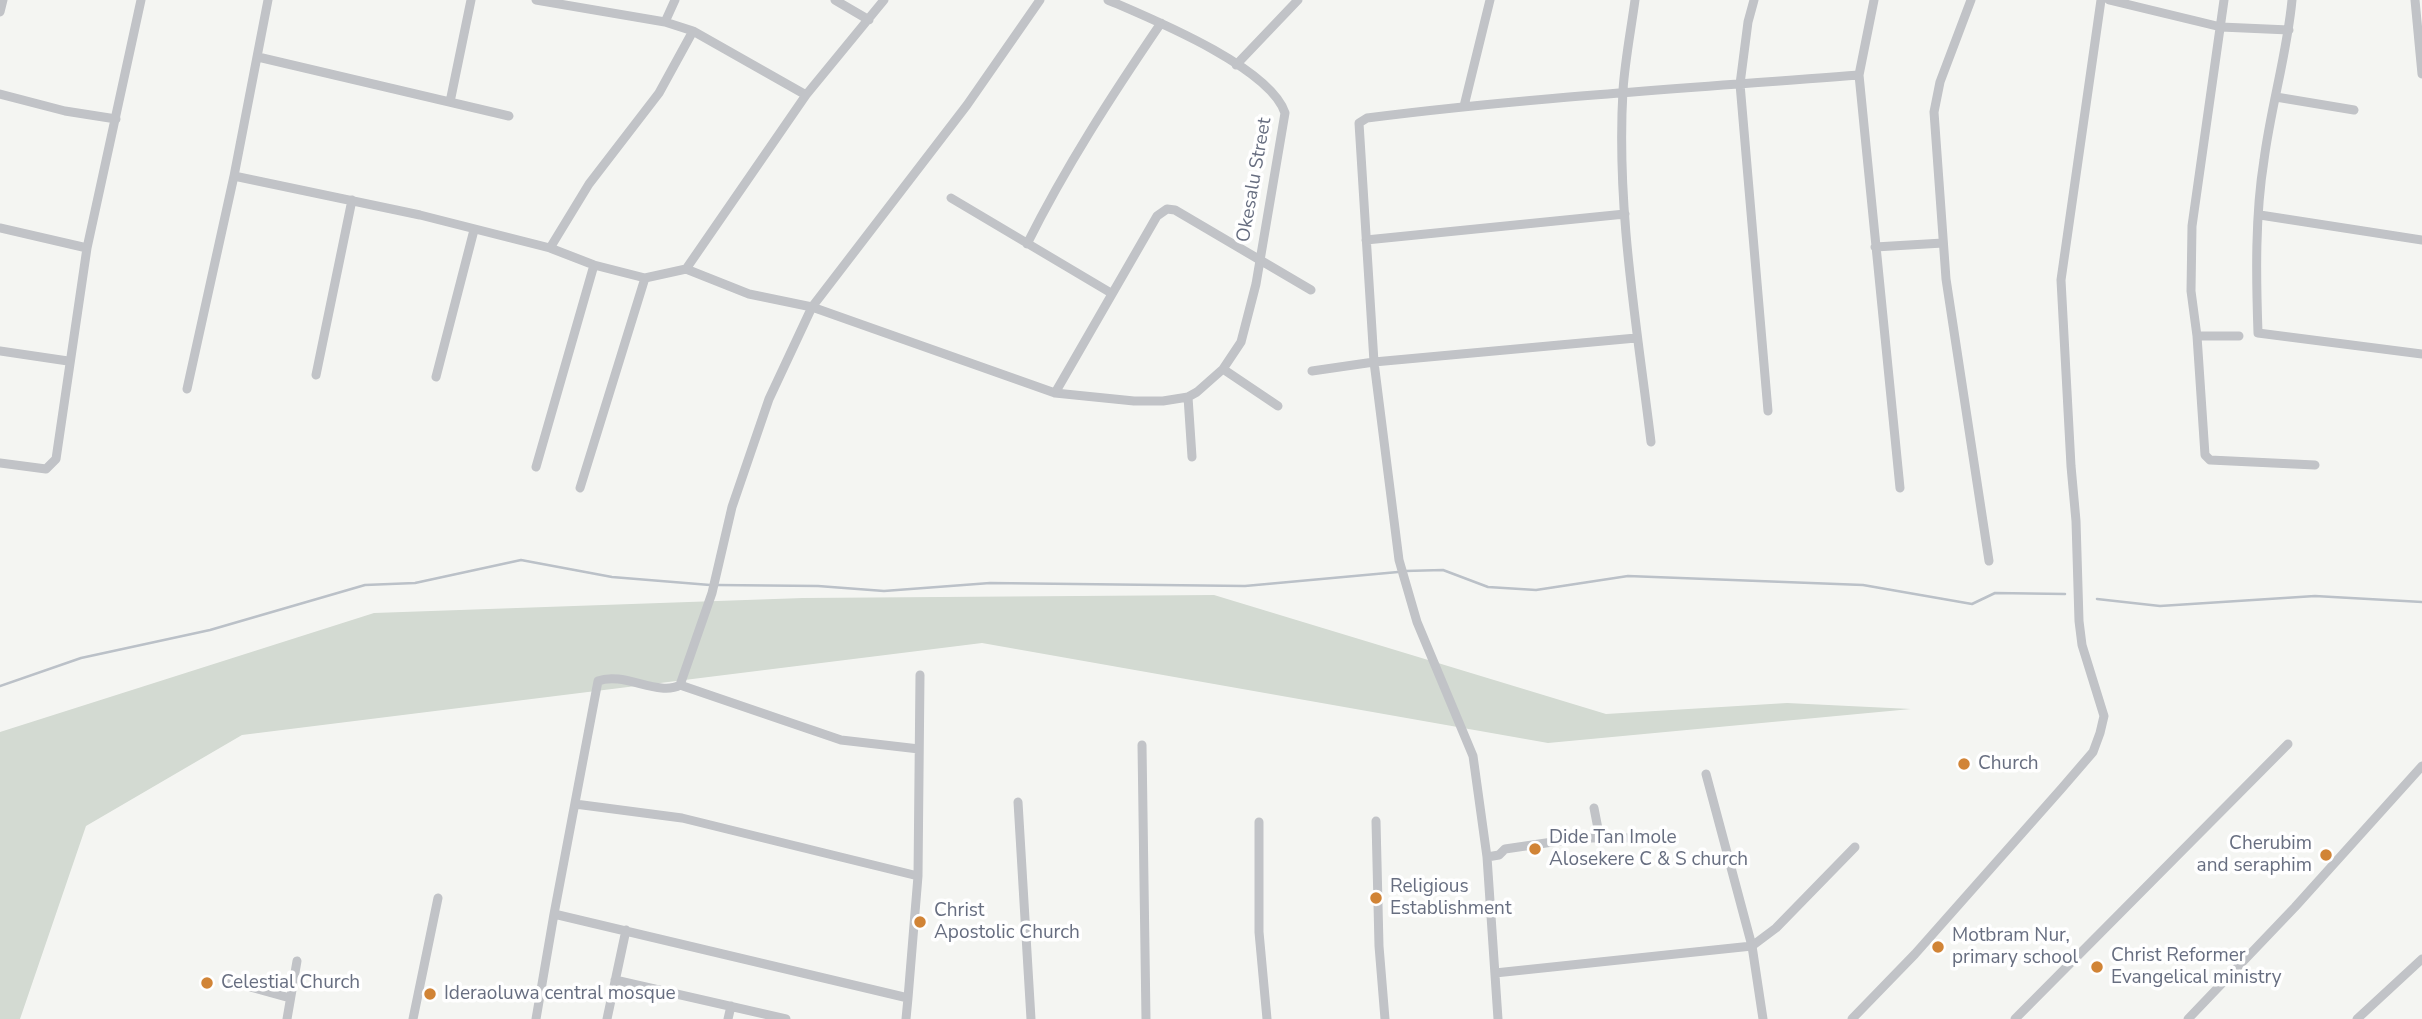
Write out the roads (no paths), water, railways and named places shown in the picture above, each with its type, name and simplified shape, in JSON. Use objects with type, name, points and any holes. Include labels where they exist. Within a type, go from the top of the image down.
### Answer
[{"type":"street","points":[[0,12],[3,0]]},
{"type":"street","points":[[0,463],[46,468],[53,465],[58,452],[68,361],[87,248],[141,0]]},
{"type":"street","points":[[187,389],[234,176],[268,0]]},
{"type":"street","points":[[450,102],[471,0]]},
{"type":"street","points":[[536,0],[572,3],[665,22],[692,31],[806,95]]},
{"type":"street","points":[[665,22],[675,0]]},
{"type":"street","points":[[835,0],[869,20]]},
{"type":"street","points":[[686,269],[806,95],[884,0]]},
{"type":"street","points":[[680,685],[712,593],[732,507],[769,399],[813,307],[967,105],[1040,0]]},
{"type":"street","name":"Okesalu Street","points":[[1108,0],[1161,23],[1236,65],[1272,89],[1280,99],[1285,113],[1241,342],[1223,369],[1188,397]]},
{"type":"street","points":[[1236,65],[1298,0]]},
{"type":"street","points":[[1464,106],[1490,0]]},
{"type":"street","points":[[1635,0],[1623,90],[1625,214],[1636,338],[1651,442]]},
{"type":"street","points":[[1754,0],[1748,22],[1740,84],[1768,411]]},
{"type":"street","points":[[1874,0],[1859,75],[1900,488]]},
{"type":"street","points":[[1971,0],[1940,82],[1934,113],[1942,243],[1989,561]]},
{"type":"street","points":[[1852,1019],[1915,954],[2062,788],[2093,752],[2100,733],[2104,716],[2082,645],[2079,621],[2062,280],[2101,0]]},
{"type":"street","points":[[2109,0],[2221,27],[2289,30]]},
{"type":"street","points":[[2224,0],[2193,208],[2191,291],[2197,336],[2205,455],[2210,460],[2315,465]]},
{"type":"street","points":[[2292,0],[2289,30],[2263,161],[2256,274],[2258,333],[2422,354]]},
{"type":"street","points":[[2414,0],[2422,74]]},
{"type":"street","points":[[1027,244],[1056,186],[1101,110],[1161,23]]},
{"type":"street","points":[[550,248],[589,184],[659,93],[692,31]]},
{"type":"street","points":[[258,57],[509,116]]},
{"type":"street","points":[[1498,1019],[1488,857],[1474,756],[1417,622],[1399,560],[1374,362],[1358,128],[1361,120],[1464,106],[1623,90],[1859,75]]},
{"type":"street","points":[[0,94],[65,111],[116,119]]},
{"type":"street","points":[[2276,97],[2354,110]]},
{"type":"street","points":[[234,176],[352,200],[550,248],[594,265],[645,278],[686,269],[749,294],[813,307],[1055,393],[1134,401],[1188,397],[1192,457]]},
{"type":"street","points":[[950,198],[1111,293]]},
{"type":"street","points":[[316,375],[352,200]]},
{"type":"street","points":[[1055,393],[1157,216],[1167,209],[1175,210],[1311,290]]},
{"type":"street","points":[[1366,240],[1625,214]]},
{"type":"street","points":[[2260,215],[2422,240]]},
{"type":"street","points":[[0,228],[87,248]]},
{"type":"street","points":[[436,377],[474,230]]},
{"type":"street","points":[[1875,247],[1942,243]]},
{"type":"street","points":[[536,467],[594,265]]},
{"type":"street","points":[[580,488],[645,278]]},
{"type":"street","points":[[2197,336],[2239,336]]},
{"type":"street","points":[[1312,371],[1374,362],[1636,338]]},
{"type":"street","points":[[0,351],[68,361]]},
{"type":"street","points":[[1223,369],[1278,406]]},
{"type":"street","points":[[906,1019],[918,876],[920,675]]},
{"type":"street","points":[[536,1019],[598,681],[613,678],[667,688],[680,685],[841,740],[919,749]]},
{"type":"street","points":[[2015,1019],[2288,744]]},
{"type":"street","points":[[1142,745],[1143,985],[1146,1019]]},
{"type":"street","points":[[2188,1019],[2295,907],[2422,765]]},
{"type":"street","points":[[1706,775],[1752,946],[1763,1019]]},
{"type":"street","points":[[1018,802],[1031,1019]]},
{"type":"street","points":[[575,804],[682,818],[918,876]]},
{"type":"street","points":[[1594,808],[1600,839]]},
{"type":"street","points":[[1376,821],[1379,946],[1385,1019]]},
{"type":"street","points":[[1259,822],[1259,932],[1267,1019]]},
{"type":"street","points":[[1488,857],[1499,855],[1505,849],[1580,838],[1651,838]]},
{"type":"street","points":[[1495,973],[1752,946],[1776,928],[1855,847]]},
{"type":"street","points":[[413,1019],[438,898]]},
{"type":"street","points":[[554,914],[908,998]]},
{"type":"street","points":[[607,1019],[626,930]]},
{"type":"street","points":[[2357,1019],[2422,960]]},
{"type":"street","points":[[287,1019],[297,961]]},
{"type":"street","points":[[615,979],[786,1019]]},
{"type":"street","points":[[225,980],[290,998]]},
{"type":"street","points":[[728,1019],[731,1006]]},
{"type":"waterway","points":[[0,686],[81,658],[210,630],[365,585],[415,583],[521,560],[612,577],[710,585]]},
{"type":"waterway","points":[[1405,571],[1443,570],[1488,587],[1536,590],[1628,576],[1863,585],[1972,604],[1995,593],[2065,594]]},
{"type":"waterway","points":[[717,585],[818,586],[884,591],[990,583],[1245,586],[1398,572]]},
{"type":"waterway","points":[[2097,599],[2160,606],[2315,596],[2422,602]]},
{"type":"place","name":"Church","points":[[1964,764]]},
{"type":"place","name":"Dide Tan Imole Alosekere C & S church","points":[[1535,849]]},
{"type":"place","name":"Cherubim and seraphim","points":[[2326,855]]},
{"type":"place","name":"Religious Establishment","points":[[1376,898]]},
{"type":"place","name":"Christ Apostolic Church","points":[[920,922]]},
{"type":"place","name":"Motbram Nur, primary school","points":[[1938,947]]},
{"type":"place","name":"Christ Reformer Evangelical ministry","points":[[2097,967]]},
{"type":"place","name":"Celestial Church","points":[[207,983]]},
{"type":"place","name":"Ideraoluwa central mosque","points":[[430,994]]}]
